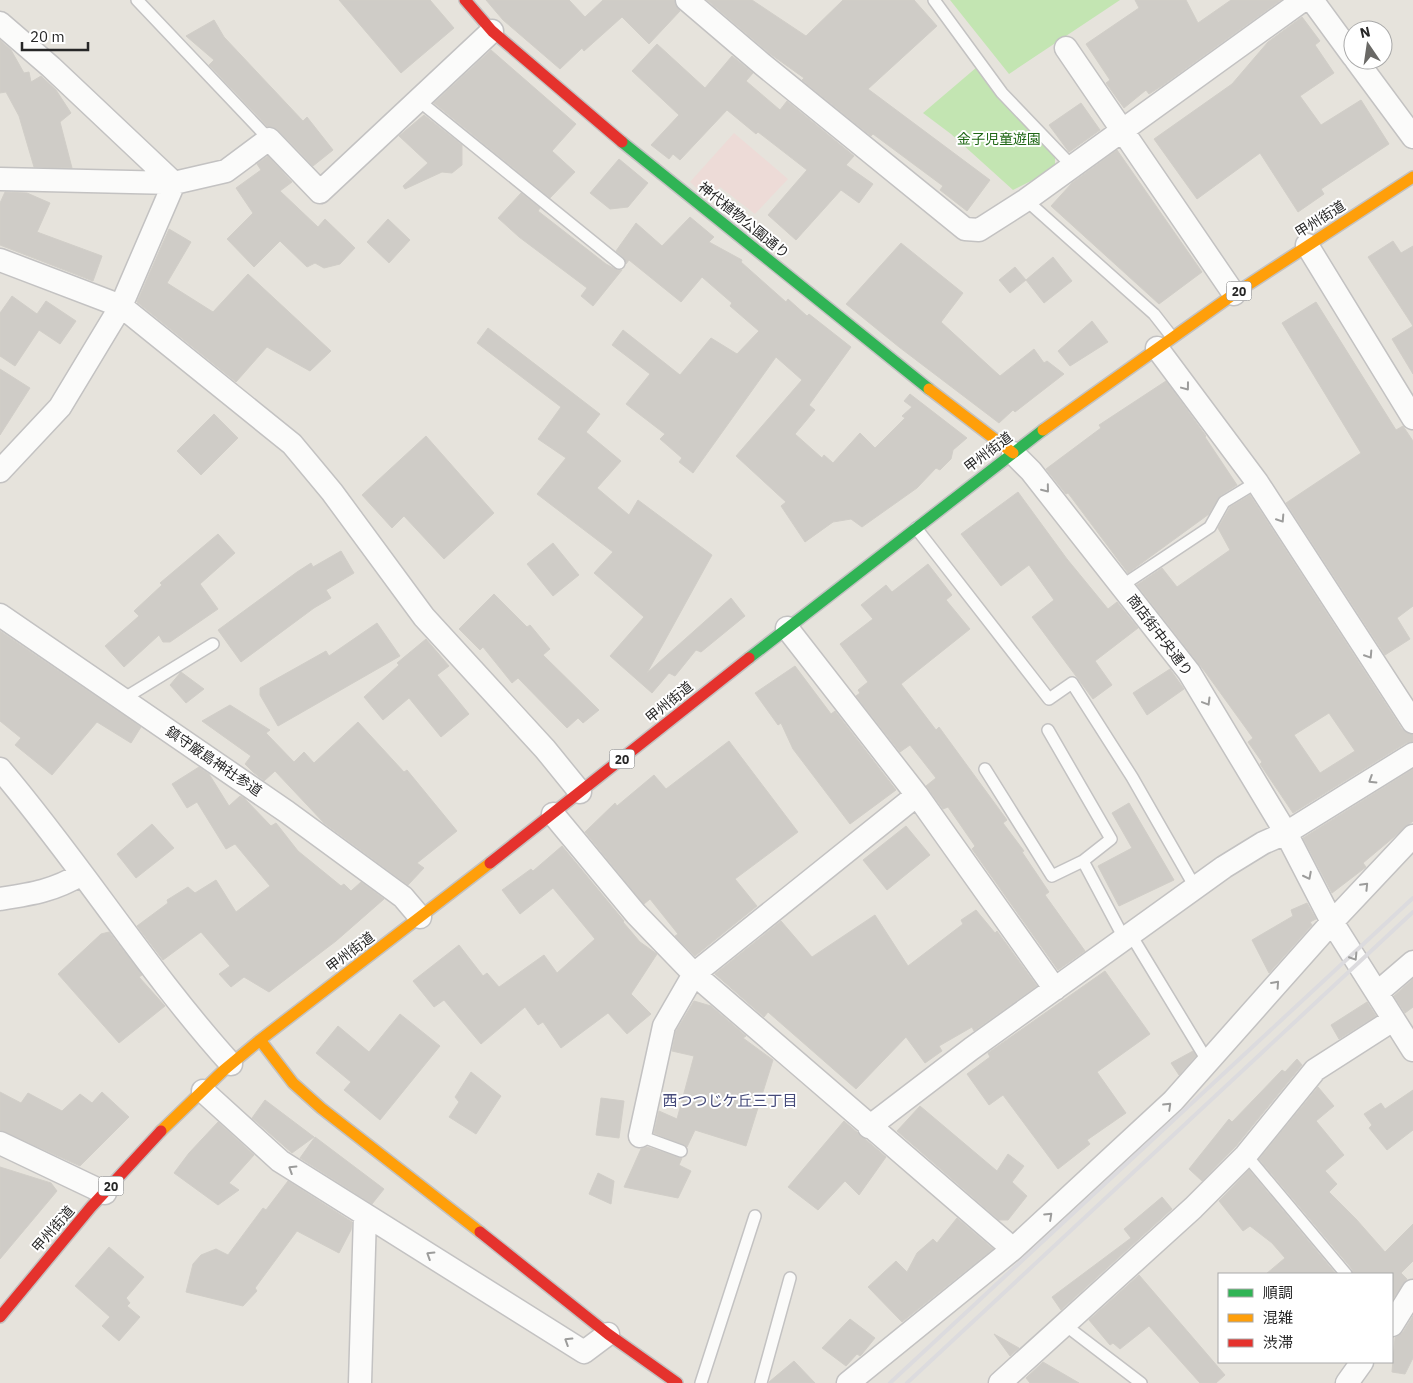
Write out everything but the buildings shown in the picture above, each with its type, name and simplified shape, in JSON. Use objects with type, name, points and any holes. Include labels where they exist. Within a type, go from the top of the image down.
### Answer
[{"type":"main road","name":"神代植物公園通り","points":[[465,0],[492,31],[594,119],[897,365],[1012,453]]},
{"type":"main road","name":"甲州街道","points":[[0,1317],[57,1246],[153,1140],[231,1064],[260,1040],[553,814],[786,628],[1012,453],[1234,294],[1413,177]]},
{"type":"main road","points":[[260,1040],[293,1083],[321,1108],[426,1188],[608,1334],[674,1382]]},
{"type":"street","points":[[687,0],[762,64],[965,229],[979,230],[1026,200],[1071,165],[1303,0]]},
{"type":"street","points":[[1312,0],[1343,42]]},
{"type":"street","points":[[0,23],[51,67],[174,182]]},
{"type":"street","points":[[0,179],[174,182],[226,171],[269,139],[320,192],[492,31]]},
{"type":"street","points":[[1066,48],[1234,294]]},
{"type":"street","points":[[1363,70],[1413,137]]},
{"type":"street","points":[[0,471],[60,407],[121,306],[174,182]]},
{"type":"street","points":[[1307,245],[1413,418]]},
{"type":"street","points":[[0,260],[121,306],[292,444],[320,477],[424,617],[545,749],[580,792]]},
{"type":"street","points":[[1165,342],[1413,722]]},
{"type":"street","name":"商店街中央通り","points":[[1012,453],[1031,471],[1123,585],[1189,672],[1286,833],[1332,922],[1413,1050]]},
{"type":"street","name":"鎮守厳島神社参道","points":[[0,615],[287,812],[403,897],[420,917]]},
{"type":"street","points":[[786,628],[916,796],[1055,989]]},
{"type":"street","points":[[869,1127],[1195,887],[1263,843],[1286,833],[1413,754]]},
{"type":"street","points":[[0,769],[156,972],[231,1064]]},
{"type":"street","points":[[640,1136],[664,1026],[694,974],[916,796]]},
{"type":"street","points":[[553,814],[636,914],[694,974],[869,1127],[1013,1249]]},
{"type":"street","points":[[848,1383],[1013,1249],[1173,1101],[1332,922],[1413,836]]},
{"type":"street","points":[[0,899],[45,892],[61,886],[82,874]]},
{"type":"street","points":[[1378,992],[1413,962]]},
{"type":"street","points":[[1004,1382],[1193,1208],[1246,1154],[1315,1070],[1393,1020]]},
{"type":"street","points":[[203,1091],[280,1162],[584,1352],[608,1334]]},
{"type":"street","points":[[0,1143],[105,1193]]},
{"type":"street","points":[[360,1383],[364,1215]]},
{"type":"street","points":[[1393,1323],[1413,1291]]},
{"type":"lane","points":[[138,0],[269,139]]},
{"type":"lane","points":[[934,0],[1002,92],[1071,165]]},
{"type":"lane","points":[[418,100],[619,263]]},
{"type":"lane","points":[[1026,200],[1154,314],[1165,342]]},
{"type":"lane","points":[[1123,585],[1210,527],[1224,502],[1257,482]]},
{"type":"lane","points":[[916,528],[1049,700],[1072,683],[1132,777],[1195,887]]},
{"type":"lane","points":[[123,699],[213,644]]},
{"type":"lane","points":[[985,769],[1052,876],[1083,861],[1111,838],[1048,730]]},
{"type":"lane","points":[[1083,861],[1128,937],[1208,1062]]},
{"type":"lane","points":[[640,1136],[682,1151]]},
{"type":"lane","points":[[1246,1154],[1345,1273]]},
{"type":"lane","points":[[701,1383],[755,1216]]},
{"type":"lane","points":[[761,1383],[790,1278]]},
{"type":"lane","points":[[1065,1325],[1141,1383]]},
{"type":"shaded area","points":[[734,133],[788,179],[755,214],[720,187],[709,199],[690,182]]},
{"type":"green space","points":[[950,0],[1120,0],[1009,74]]},
{"type":"green space","name":"金子児童遊園","points":[[977,67],[1055,156],[1055,165],[1043,175],[1013,190],[951,134],[923,113]]},
{"type":"railway","points":[[890,1383],[1413,898]]},
{"type":"railway","points":[[907,1383],[1413,912]]},
{"type":"traffic: fast","points":[[622,142],[929,389]]},
{"type":"traffic: fast","points":[[749,658],[1043,430]]},
{"type":"traffic: slow","points":[[1043,430],[1234,294],[1413,177]]},
{"type":"traffic: slow","points":[[929,389],[1013,453]]},
{"type":"traffic: slow","points":[[161,1131],[224,1070],[260,1040],[490,863]]},
{"type":"traffic: slow","points":[[260,1040],[293,1083],[321,1108],[480,1232]]},
{"type":"traffic: jam","points":[[465,0],[492,31],[622,142]]},
{"type":"traffic: jam","points":[[490,863],[749,658]]},
{"type":"traffic: jam","points":[[0,1317],[91,1207],[161,1131]]},
{"type":"traffic: jam","points":[[480,1232],[608,1334],[677,1383]]},
{"type":"district","name":"西つつじケ丘三丁目","points":[[730,1100]]}]
